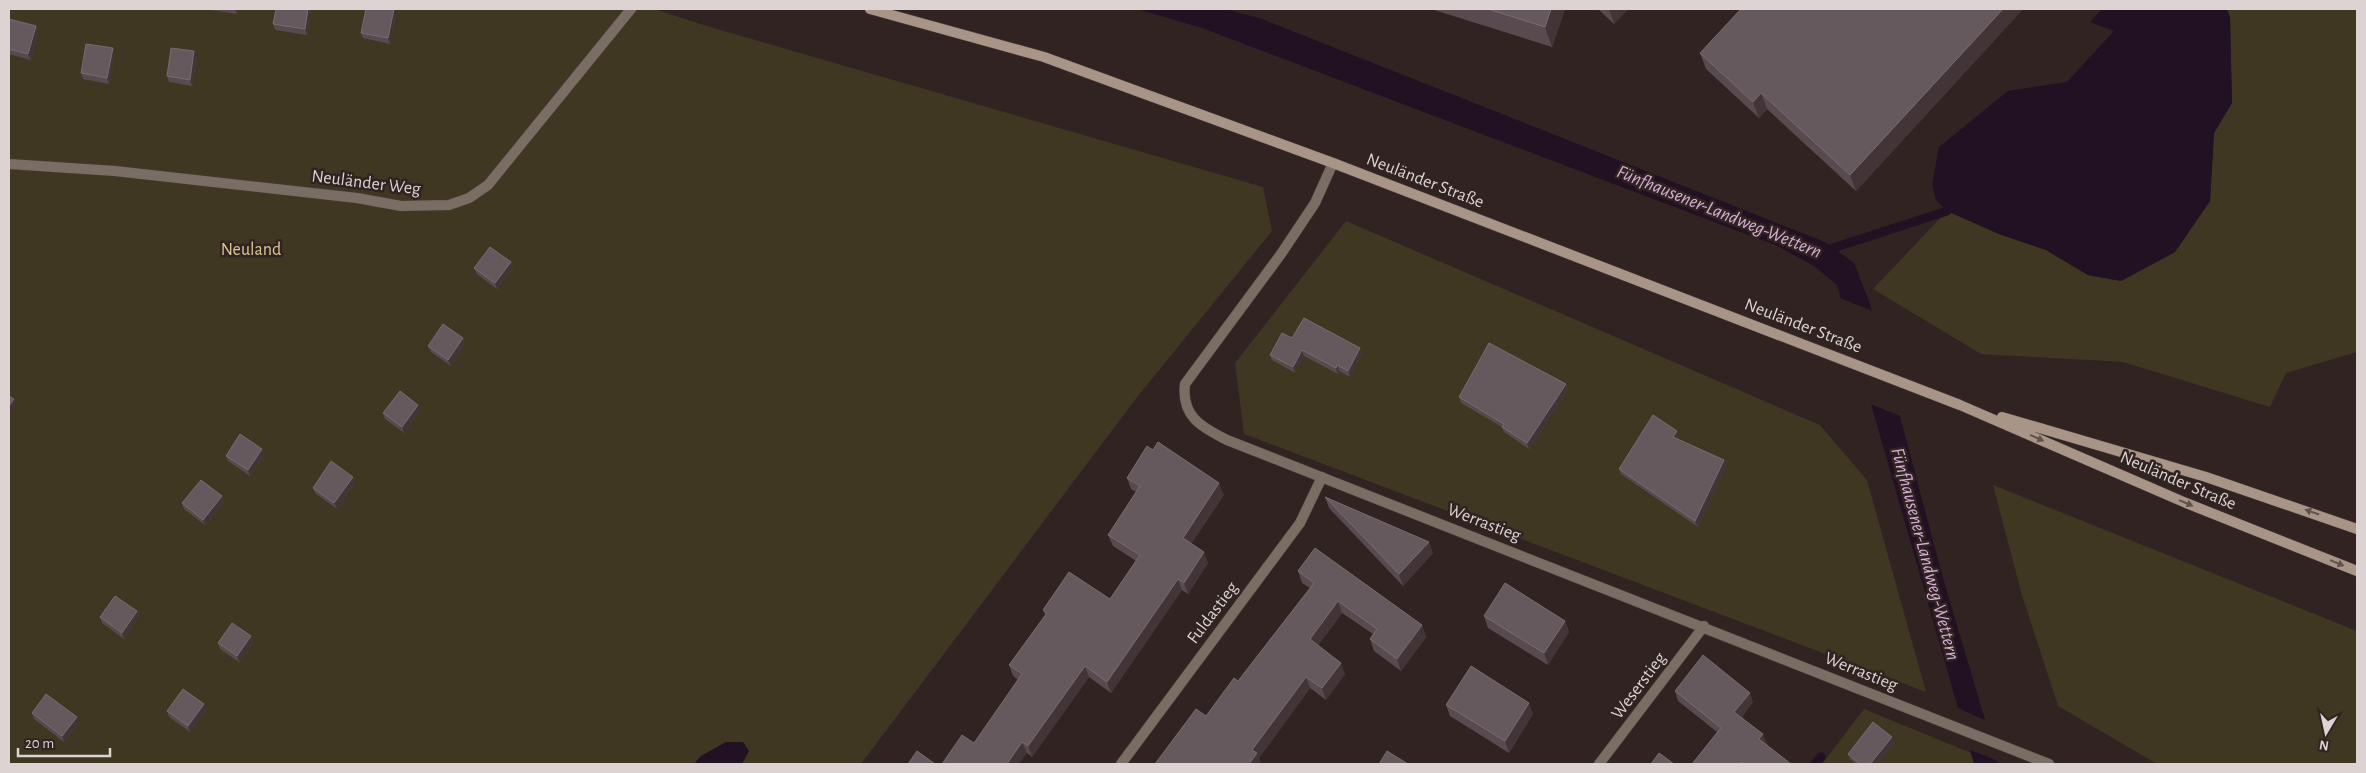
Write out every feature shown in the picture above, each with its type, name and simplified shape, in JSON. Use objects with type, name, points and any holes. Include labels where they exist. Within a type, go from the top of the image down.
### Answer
[{"type":"main road","name":"Neuländer Straße","points":[[870,9],[1044,57],[1333,163],[1960,405],[2186,503],[2357,571]]},
{"type":"main road","name":"Neuländer Straße","points":[[1960,405],[2206,477],[2357,529]]},
{"type":"street","name":"Neuländer Weg","points":[[9,164],[115,171],[357,198],[401,206],[449,205],[469,198],[488,185],[630,9]]},
{"type":"street","name":"Werrastieg","points":[[1333,163],[1315,203],[1281,254],[1190,374],[1185,384],[1183,397],[1188,412],[1195,420],[1213,433],[2049,764]]},
{"type":"street","name":"Fuldastieg","points":[[1121,764],[1300,523],[1322,476]]},
{"type":"street","name":"Weserstieg","points":[[1599,764],[1704,626]]},
{"type":"green space","name":"Neuland","points":[[9,9],[654,9],[710,27],[1263,187],[1272,231],[1138,396],[861,764],[9,764]]},
{"type":"green space","points":[[2227,9],[2357,9],[2357,352],[2286,373],[2270,407],[2123,362],[1981,354],[1873,289],[1947,211],[1999,234],[2046,250],[2088,275],[2121,281],[2175,252],[2210,201],[2214,133],[2232,103],[2230,18]]},
{"type":"green space","points":[[1346,221],[1820,425],[1867,480],[1926,692],[1244,434],[1235,363]]},
{"type":"green space","points":[[1993,485],[2357,631],[2357,764],[2157,764],[2058,706],[2021,592]]},
{"type":"green space","points":[[1864,709],[1998,764],[1822,764]]},
{"type":"water","name":"Fünfhausener-Landweg-Wettern","points":[[1137,9],[1226,9],[1262,19],[1825,242],[1854,263],[1870,304],[1943,578],[1998,764],[1974,764],[1837,285],[1814,266],[1775,245],[1202,28]]},
{"type":"water","points":[[2102,9],[2227,9],[2230,18],[2232,103],[2214,133],[2210,201],[2175,252],[2121,281],[2088,275],[2046,250],[1999,234],[1947,211],[1936,200],[1932,185],[1939,147],[2008,91],[2067,82],[2114,31],[2090,22]]},
{"type":"water","points":[[726,742],[743,742],[749,751],[742,764],[694,764],[701,756]]},
{"type":"pier","points":[[1840,298],[1875,312],[1903,417],[1870,404]]},
{"type":"pier","points":[[1956,707],[1989,722],[2000,762],[1968,749]]},
{"type":"building","points":[[276,9],[308,9],[305,29],[273,24]]},
{"type":"building","points":[[366,9],[394,9],[388,38],[361,33]]},
{"type":"building","points":[[1488,9],[1551,9],[1545,27]]},
{"type":"building","points":[[1741,9],[2003,9],[1850,175],[1761,93],[1753,102],[1700,53]]},
{"type":"building","points":[[9,19],[36,26],[28,54],[9,49]]},
{"type":"building","points":[[86,44],[113,48],[107,78],[81,73]]},
{"type":"building","points":[[171,48],[194,51],[190,80],[167,76]]},
{"type":"building","points":[[490,247],[511,262],[495,283],[474,268]]},
{"type":"building","points":[[1304,318],[1360,348],[1348,371],[1337,365],[1336,368],[1302,350],[1293,367],[1270,355],[1282,333],[1292,338]]},
{"type":"building","points":[[443,324],[463,338],[448,360],[428,346]]},
{"type":"building","points":[[1489,343],[1566,384],[1527,443],[1502,427],[1504,424],[1459,397]]},
{"type":"building","points":[[400,391],[418,405],[402,427],[383,413]]},
{"type":"building","points":[[9,396],[14,399],[9,406]]},
{"type":"building","points":[[1653,415],[1677,431],[1673,437],[1724,460],[1695,521],[1619,469]]},
{"type":"building","points":[[240,434],[262,449],[248,470],[226,456]]},
{"type":"building","points":[[1158,442],[1219,483],[1183,538],[1204,552],[1184,583],[1178,579],[1107,682],[1085,666],[1028,746],[1022,742],[1007,764],[942,764],[962,735],[974,743],[1022,674],[1009,665],[1047,613],[1043,610],[1069,572],[1110,599],[1140,555],[1108,535],[1140,486],[1127,478],[1147,446],[1153,450]]},
{"type":"building","points":[[331,461],[353,477],[334,503],[313,488]]},
{"type":"building","points":[[201,480],[222,496],[203,520],[182,503]]},
{"type":"building","points":[[1325,497],[1429,542],[1399,574]]},
{"type":"building","points":[[1315,548],[1422,625],[1397,659],[1370,639],[1377,629],[1338,601],[1310,639],[1341,663],[1322,688],[1306,677],[1252,750],[1257,753],[1249,764],[1155,764],[1196,709],[1206,716],[1234,678],[1238,681],[1314,583],[1298,571]]},
{"type":"building","points":[[1505,583],[1565,621],[1544,653],[1484,616]]},
{"type":"building","points":[[115,596],[137,611],[122,633],[100,617]]},
{"type":"building","points":[[232,623],[251,636],[237,656],[218,643]]},
{"type":"building","points":[[1703,655],[1750,693],[1734,712],[1763,734],[1759,739],[1791,764],[1744,764],[1742,762],[1740,764],[1692,764],[1721,728],[1675,691]]},
{"type":"building","points":[[1471,666],[1529,703],[1505,741],[1446,705]]},
{"type":"building","points":[[183,689],[204,704],[188,726],[167,711]]},
{"type":"building","points":[[46,694],[77,717],[62,736],[32,713]]},
{"type":"building","points":[[1873,722],[1892,737],[1870,764],[1860,764],[1848,754]]},
{"type":"building","points":[[917,751],[935,764],[908,764]]},
{"type":"building","points":[[1387,751],[1408,764],[1379,764]]},
{"type":"building","points":[[1659,753],[1674,764],[1651,764]]},
{"type":"waterway","name":"Fünfhausener-Landweg-Wettern","points":[[1824,251],[1947,211]]},
{"type":"waterway","points":[[1815,764],[1821,757]]}]
